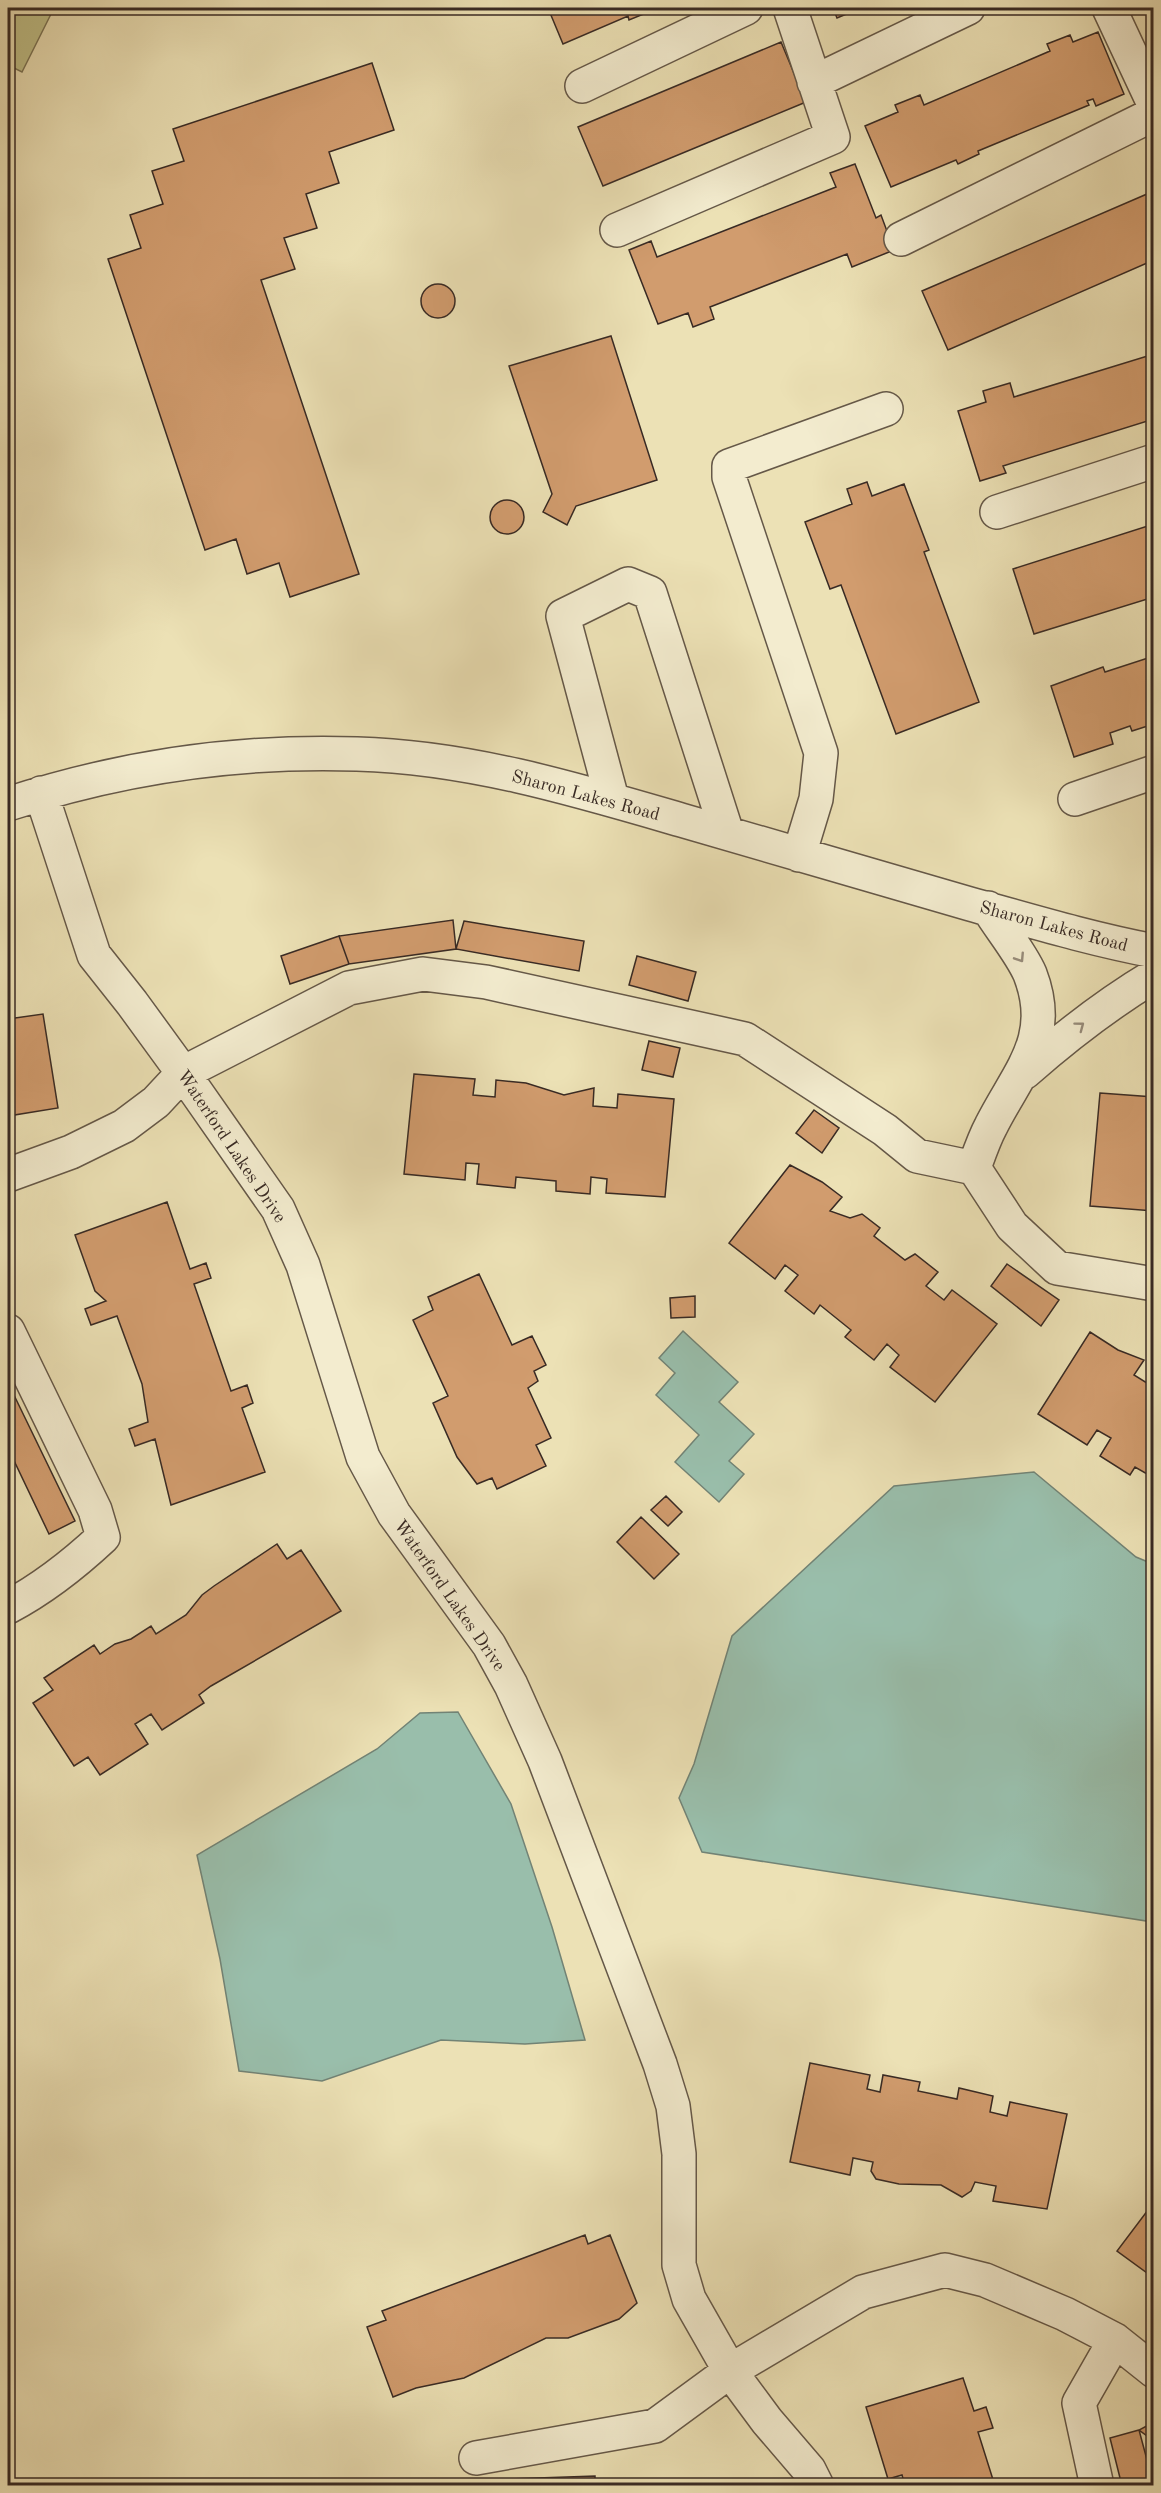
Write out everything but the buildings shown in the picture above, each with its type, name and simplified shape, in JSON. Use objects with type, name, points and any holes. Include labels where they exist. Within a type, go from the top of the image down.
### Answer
[{"type":"street","points":[[582,86],[746,8]]},
{"type":"street","points":[[617,230],[833,137],[790,8]]},
{"type":"street","points":[[814,82],[968,8]]},
{"type":"street","points":[[1108,8],[1154,104]]},
{"type":"street","points":[[901,240],[1154,114]]},
{"type":"street","points":[[799,855],[816,799],[821,753],[729,477],[729,466],[886,408]]},
{"type":"street","points":[[997,512],[1154,461]]},
{"type":"street","points":[[612,800],[563,616],[628,584],[650,593],[728,833]]},
{"type":"street","name":"Sharon Lakes Road","points":[[8,804],[102,777],[196,760],[250,754],[358,754],[437,761],[558,784],[799,855],[1109,942],[1154,951]]},
{"type":"street","points":[[1075,799],[1154,772]]},
{"type":"street","name":"Waterford Lakes Drive","points":[[41,793],[94,955],[183,1072],[278,1209],[303,1265],[363,1457],[394,1514],[489,1645],[511,1685],[545,1761],[660,2064],[673,2106],[679,2154],[679,2265],[689,2299],[730,2371],[767,2421],[809,2470],[818,2486]]},
{"type":"street","points":[[974,1168],[990,1126],[1020,1078],[1036,1042],[1038,1004],[1029,972],[988,908]]},
{"type":"street","points":[[8,1175],[71,1152],[124,1126],[156,1102],[183,1072],[349,988],[423,974],[486,982],[745,1039],[885,1130],[917,1156],[974,1168],[1012,1226],[1057,1268],[1154,1284]]},
{"type":"street","points":[[1020,1078],[1088,1019],[1115,999],[1154,976]]},
{"type":"street","points":[[8,1331],[95,1510],[103,1537],[70,1568],[34,1593],[8,1607]]},
{"type":"street","points":[[476,2458],[655,2426],[730,2371],[863,2292],[945,2270],[985,2280],[1065,2314],[1116,2340],[1154,2371]]},
{"type":"street","points":[[1097,2486],[1079,2403],[1116,2340]]},
{"type":"green space","points":[[8,8],[54,8],[22,72],[8,65]]},
{"type":"shaded area","points":[[683,1331],[738,1382],[719,1402],[754,1434],[729,1461],[744,1474],[719,1502],[675,1462],[699,1435],[656,1395],[675,1373],[659,1358]]},
{"type":"shaded area","points":[[1034,1472],[1136,1557],[1153,1564],[1153,1922],[702,1852],[679,1798],[694,1764],[732,1636],[894,1486]]},
{"type":"shaded area","points":[[458,1712],[511,1804],[552,1927],[585,2040],[525,2044],[441,2040],[322,2081],[239,2071],[220,1959],[197,1855],[377,1749],[420,1713]]}]
